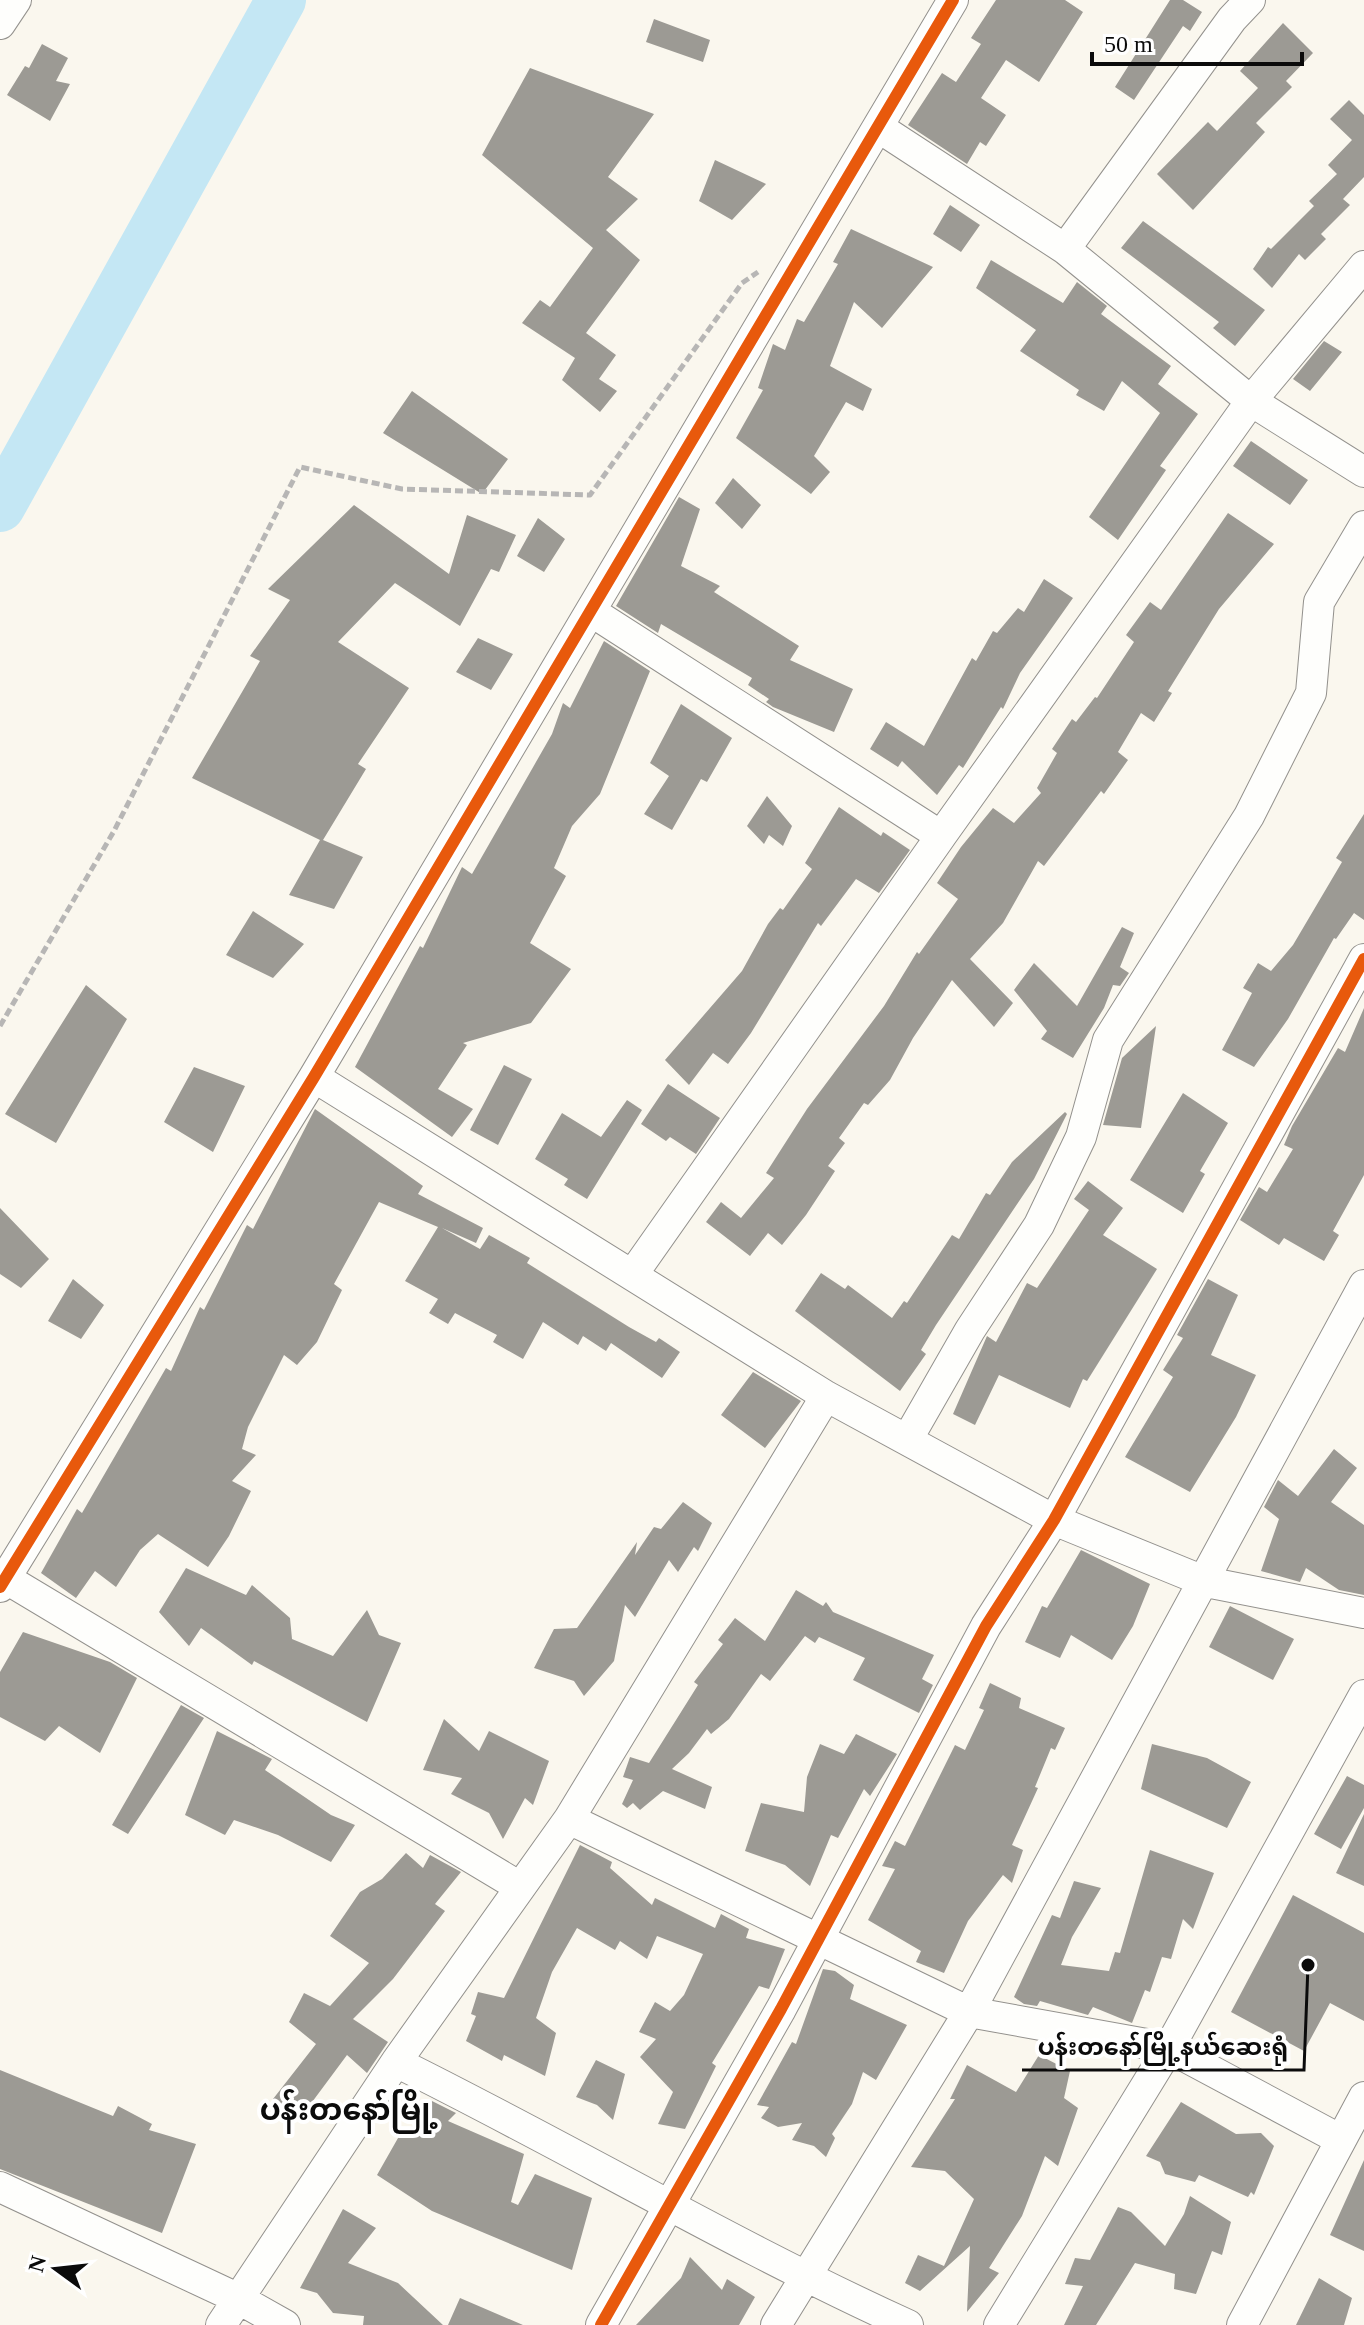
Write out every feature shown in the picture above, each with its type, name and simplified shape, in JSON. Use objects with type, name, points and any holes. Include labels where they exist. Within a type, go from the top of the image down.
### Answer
[{"type":"street","points":[[0,24],[16,0]]},
{"type":"street","points":[[520,1887],[2,1582],[314,1077],[953,0]]},
{"type":"street","points":[[1065,249],[1232,19],[1250,0]]},
{"type":"street","points":[[878,127],[1065,249],[1251,401],[1364,472]]},
{"type":"street","points":[[633,1274],[1251,401],[1364,266]]},
{"type":"street","points":[[907,1440],[970,1330],[1039,1225],[1081,1137],[1108,1040],[1249,816],[1304,707],[1311,693],[1319,602],[1364,526]]},
{"type":"street","points":[[592,612],[941,836]]},
{"type":"street","points":[[601,2325],[781,2009],[816,1938],[986,1626],[1054,1520],[1364,959]]},
{"type":"street","points":[[314,1077],[826,1396],[1054,1520],[1206,1582],[1364,1613]]},
{"type":"street","points":[[776,2325],[969,2012],[1206,1582],[1354,1325],[1364,1285]]},
{"type":"street","points":[[221,2325],[396,2062],[569,1819],[826,1396]]},
{"type":"street","points":[[999,2325],[1169,2048],[1364,1695]]},
{"type":"street","points":[[569,1819],[969,2012],[1169,2048],[1341,2140]]},
{"type":"street","points":[[396,2062],[670,2203],[805,2278],[908,2325]]},
{"type":"street","points":[[1242,2325],[1364,2097]]},
{"type":"street","points":[[0,2187],[237,2298],[285,2325]]},
{"type":"path","points":[[0,1026],[114,831],[300,467],[402,489],[590,495],[742,283],[766,267]]},
{"type":"building","points":[[996,0],[1065,0],[1083,12],[1039,82],[1006,60],[981,98],[1006,115],[986,146],[980,142],[967,164],[908,125],[942,73],[956,82],[981,44],[971,38]]},
{"type":"building","points":[[1170,0],[1183,0],[1202,12],[1190,31],[1183,26],[1134,100],[1115,87]]},
{"type":"building","points":[[654,19],[710,40],[703,62],[646,42]]},
{"type":"building","points":[[1283,23],[1313,53],[1286,81],[1292,87],[1256,123],[1265,132],[1193,210],[1157,174],[1208,122],[1217,131],[1258,88],[1240,71]]},
{"type":"building","points":[[42,44],[68,58],[56,81],[70,84],[50,121],[7,95],[25,66],[29,68]]},
{"type":"building","points":[[530,68],[654,114],[608,177],[638,199],[606,230],[640,260],[586,333],[616,355],[599,379],[617,391],[600,412],[562,380],[575,358],[522,323],[540,300],[550,307],[593,248],[482,155]]},
{"type":"building","points":[[1349,100],[1364,115],[1364,177],[1343,199],[1350,205],[1321,234],[1326,239],[1305,260],[1299,254],[1272,288],[1253,269],[1268,247],[1271,249],[1314,206],[1309,201],[1337,174],[1328,165],[1352,140],[1330,119]]},
{"type":"building","points":[[715,160],[766,184],[732,220],[699,201]]},
{"type":"building","points":[[950,205],[980,225],[961,252],[933,234]]},
{"type":"building","points":[[1143,221],[1265,310],[1235,346],[1213,328],[1219,322],[1121,248]]},
{"type":"building","points":[[851,229],[933,267],[882,328],[854,302],[830,366],[872,389],[863,411],[846,402],[814,456],[830,472],[811,494],[736,438],[763,390],[758,388],[773,344],[785,350],[797,319],[804,322],[838,264],[833,262]]},
{"type":"building","points":[[991,260],[1063,303],[1077,282],[1107,306],[1101,314],[1171,366],[1158,384],[1198,414],[1160,466],[1166,470],[1118,540],[1089,517],[1160,413],[1122,381],[1104,411],[1076,395],[1079,390],[1020,351],[1036,330],[976,288]]},
{"type":"building","points":[[1324,341],[1342,352],[1310,391],[1293,379]]},
{"type":"building","points":[[412,391],[508,459],[482,494],[383,433]]},
{"type":"building","points":[[1251,441],[1308,480],[1290,505],[1233,466]]},
{"type":"building","points":[[733,478],[761,505],[742,529],[715,503]]},
{"type":"building","points":[[679,497],[700,509],[681,566],[720,586],[714,592],[799,646],[790,660],[853,689],[834,732],[773,707],[766,702],[769,699],[748,685],[752,678],[661,624],[658,633],[616,606]]},
{"type":"building","points":[[354,505],[449,574],[467,515],[516,535],[499,572],[491,569],[460,626],[395,583],[338,642],[409,688],[358,764],[366,769],[323,840],[363,857],[334,909],[289,895],[320,840],[192,778],[260,661],[250,656],[290,600],[268,589]]},
{"type":"building","points":[[1228,513],[1274,544],[1219,609],[1168,691],[1172,693],[1154,722],[1141,713],[1118,752],[1128,760],[1104,794],[1101,791],[1044,866],[1038,861],[1003,923],[970,959],[1013,1003],[994,1027],[952,980],[913,1038],[890,1080],[868,1105],[864,1103],[839,1138],[845,1143],[828,1166],[835,1171],[806,1215],[782,1245],[768,1233],[750,1256],[706,1222],[721,1202],[741,1218],[774,1178],[766,1173],[807,1109],[958,899],[937,883],[961,847],[993,808],[1014,823],[1041,793],[1037,788],[1057,753],[1052,749],[1072,719],[1076,722],[1097,698],[1134,642],[1126,635],[1150,602],[1161,610]]},
{"type":"building","points":[[538,518],[565,539],[544,572],[517,556]]},
{"type":"building","points":[[1044,579],[1073,598],[1020,673],[1003,709],[1001,707],[963,768],[959,765],[937,795],[902,761],[898,767],[870,749],[886,722],[924,746],[972,658],[976,661],[993,631],[997,633],[1018,608],[1024,612]]},
{"type":"building","points":[[478,638],[513,654],[491,690],[456,672]]},
{"type":"building","points":[[604,641],[650,671],[600,794],[572,826],[554,868],[566,876],[530,943],[571,969],[531,1023],[463,1043],[467,1045],[438,1089],[473,1109],[452,1137],[355,1067],[420,946],[423,948],[462,867],[472,874],[552,734],[563,703],[570,708]]},
{"type":"building","points":[[681,704],[732,738],[707,782],[701,779],[672,830],[644,814],[669,776],[650,763]]},
{"type":"building","points":[[767,796],[792,826],[783,846],[769,835],[764,844],[747,826]]},
{"type":"building","points":[[839,807],[881,836],[883,832],[910,850],[879,893],[856,879],[821,926],[818,923],[751,1033],[728,1064],[713,1053],[689,1085],[665,1060],[742,971],[768,924],[780,908],[783,910],[812,869],[805,863]]},
{"type":"building","points":[[1364,814],[1364,920],[1354,913],[1334,938],[1288,1019],[1254,1067],[1222,1050],[1252,993],[1243,988],[1258,963],[1271,971],[1293,945],[1342,862],[1336,858]]},
{"type":"building","points":[[253,911],[304,944],[273,978],[226,955]]},
{"type":"building","points":[[1122,927],[1134,933],[1120,967],[1129,973],[1120,986],[1113,985],[1104,1008],[1073,1058],[1041,1039],[1047,1031],[1014,990],[1034,963],[1077,1006]]},
{"type":"building","points":[[86,985],[127,1019],[56,1143],[5,1114]]},
{"type":"building","points":[[1364,1008],[1364,1175],[1333,1231],[1339,1235],[1324,1261],[1284,1238],[1279,1245],[1240,1220],[1259,1187],[1267,1192],[1293,1149],[1284,1145],[1292,1126],[1338,1048],[1345,1052]]},
{"type":"building","points":[[1156,1026],[1141,1128],[1103,1125],[1122,1058]]},
{"type":"building","points":[[504,1065],[532,1079],[498,1145],[470,1130]]},
{"type":"building","points":[[194,1067],[245,1086],[213,1152],[164,1122]]},
{"type":"building","points":[[668,1084],[720,1118],[696,1154],[670,1137],[666,1141],[641,1124]]},
{"type":"building","points":[[1183,1093],[1228,1123],[1200,1171],[1205,1174],[1183,1213],[1130,1180]]},
{"type":"building","points":[[627,1100],[642,1110],[587,1199],[564,1185],[568,1179],[535,1159],[562,1113],[601,1137]]},
{"type":"building","points":[[315,1109],[423,1186],[418,1194],[483,1228],[476,1243],[442,1228],[480,1249],[489,1235],[530,1258],[527,1263],[629,1327],[656,1342],[659,1338],[680,1352],[662,1378],[611,1343],[606,1351],[583,1336],[578,1345],[543,1322],[523,1359],[493,1342],[497,1335],[455,1313],[448,1324],[429,1313],[438,1299],[405,1281],[438,1227],[379,1202],[334,1284],[342,1290],[317,1342],[297,1365],[284,1355],[248,1427],[242,1449],[256,1455],[232,1481],[251,1491],[229,1536],[208,1567],[158,1534],[140,1550],[116,1587],[95,1571],[76,1598],[41,1573],[77,1509],[82,1513],[166,1368],[171,1371],[200,1307],[204,1310],[247,1225],[253,1229]]},
{"type":"building","points":[[1065,1112],[1067,1114],[1034,1179],[936,1325],[921,1350],[926,1354],[900,1391],[795,1311],[821,1273],[845,1289],[848,1285],[892,1318],[904,1301],[907,1303],[952,1235],[959,1239],[986,1193],[990,1195],[1012,1162]]},
{"type":"building","points":[[1088,1181],[1123,1208],[1103,1235],[1157,1269],[1087,1381],[1083,1379],[1070,1408],[999,1375],[975,1425],[953,1414],[987,1336],[996,1342],[1027,1283],[1037,1288],[1089,1210],[1074,1199]]},
{"type":"building","points":[[0,1208],[49,1259],[21,1288],[0,1274]]},
{"type":"building","points":[[73,1279],[104,1305],[81,1339],[48,1321]]},
{"type":"building","points":[[1208,1279],[1238,1295],[1211,1355],[1256,1375],[1236,1417],[1190,1492],[1125,1457],[1173,1377],[1163,1370],[1183,1338],[1177,1335]]},
{"type":"building","points":[[753,1372],[801,1401],[765,1448],[721,1415]]},
{"type":"building","points":[[1334,1449],[1357,1468],[1331,1502],[1364,1525],[1364,1595],[1339,1590],[1306,1568],[1300,1582],[1261,1571],[1279,1519],[1264,1507],[1278,1480],[1298,1496]]},
{"type":"building","points":[[683,1502],[712,1523],[698,1551],[694,1547],[678,1572],[669,1560],[635,1617],[625,1605],[614,1661],[584,1696],[574,1681],[534,1668],[554,1629],[577,1628],[637,1542],[635,1555],[654,1527],[661,1529]]},
{"type":"building","points":[[1081,1550],[1150,1584],[1133,1626],[1112,1660],[1071,1635],[1060,1658],[1025,1642],[1042,1606],[1047,1608]]},
{"type":"building","points":[[186,1568],[246,1595],[252,1585],[290,1618],[292,1639],[333,1656],[367,1610],[379,1635],[401,1643],[367,1722],[254,1661],[252,1665],[201,1628],[189,1646],[159,1612]]},
{"type":"building","points":[[796,1590],[823,1606],[826,1602],[833,1612],[934,1655],[922,1679],[933,1685],[919,1713],[853,1680],[865,1658],[819,1637],[815,1643],[805,1636],[770,1681],[761,1674],[729,1719],[711,1734],[707,1729],[672,1769],[712,1787],[705,1809],[663,1791],[640,1810],[633,1803],[627,1808],[622,1804],[633,1780],[623,1777],[630,1757],[649,1763],[698,1685],[694,1682],[723,1644],[718,1640],[735,1618],[765,1641]]},
{"type":"building","points":[[1230,1606],[1294,1639],[1273,1680],[1209,1647]]},
{"type":"building","points":[[23,1632],[110,1662],[137,1678],[100,1753],[59,1726],[45,1741],[0,1717],[0,1672]]},
{"type":"building","points":[[990,1683],[1021,1698],[1019,1708],[1065,1728],[1055,1750],[1051,1748],[1035,1787],[1038,1788],[1012,1845],[1023,1850],[1012,1883],[1003,1875],[968,1921],[944,1973],[916,1962],[921,1951],[868,1920],[895,1869],[882,1866],[895,1841],[905,1846],[955,1745],[965,1750],[984,1710],[979,1708]]},
{"type":"building","points":[[181,1705],[204,1718],[128,1834],[112,1825]]},
{"type":"building","points":[[444,1719],[479,1751],[489,1731],[549,1761],[533,1805],[525,1798],[503,1839],[489,1813],[451,1794],[462,1778],[423,1770]]},
{"type":"building","points":[[217,1731],[272,1759],[265,1770],[331,1815],[355,1825],[331,1862],[278,1835],[234,1820],[225,1835],[185,1815]]},
{"type":"building","points":[[856,1734],[897,1754],[870,1796],[864,1789],[838,1838],[831,1835],[810,1886],[785,1865],[745,1851],[761,1803],[804,1812],[807,1777],[820,1744],[844,1754]]},
{"type":"building","points":[[1152,1744],[1207,1758],[1251,1782],[1227,1828],[1141,1789]]},
{"type":"building","points":[[1347,1776],[1364,1785],[1364,1808],[1341,1849],[1314,1834]]},
{"type":"building","points":[[1364,1814],[1364,1886],[1336,1873]]},
{"type":"building","points":[[580,1845],[612,1862],[610,1868],[652,1905],[655,1898],[715,1928],[721,1914],[749,1929],[746,1938],[785,1949],[769,1989],[759,1986],[712,2063],[716,2066],[685,2129],[658,2124],[673,2092],[640,2057],[656,2039],[639,2032],[655,2002],[670,2011],[684,1995],[703,1954],[657,1936],[647,1959],[620,1941],[615,1950],[577,1928],[552,1972],[536,2018],[556,2033],[545,2076],[504,2055],[502,2061],[466,2041],[476,2016],[471,2014],[478,1992],[504,1998]]},
{"type":"building","points":[[1150,1850],[1214,1873],[1193,1929],[1183,1919],[1171,1959],[1162,1957],[1150,1992],[1145,1990],[1132,2023],[1093,2007],[1088,2015],[1040,2001],[1037,2006],[1024,2004],[1014,1997],[1052,1915],[1060,1918],[1074,1881],[1101,1888],[1072,1937],[1061,1965],[1109,1971],[1115,1952],[1120,1953]]},
{"type":"building","points":[[406,1853],[423,1868],[430,1855],[461,1872],[435,1904],[445,1911],[393,1979],[353,2019],[388,2042],[367,2073],[347,2055],[298,2121],[273,2099],[316,2044],[289,2022],[304,1993],[330,2006],[369,1963],[330,1936],[360,1892],[382,1879]]},
{"type":"building","points":[[1293,1895],[1364,1933],[1364,2021],[1330,2003],[1304,2051],[1231,2012]]},
{"type":"building","points":[[823,1969],[835,1971],[854,1985],[850,1999],[907,2025],[876,2080],[863,2072],[852,2104],[832,2134],[835,2138],[826,2157],[814,2146],[792,2140],[802,2123],[778,2127],[761,2118],[769,2107],[757,2105],[792,2042],[796,2044]]},
{"type":"building","points":[[1039,2055],[1070,2071],[1064,2098],[1078,2108],[1058,2166],[1045,2156],[1022,2216],[989,2268],[999,2273],[967,2312],[970,2246],[920,2291],[905,2283],[918,2255],[944,2266],[974,2199],[945,2171],[911,2167],[955,2099],[950,2099],[967,2065],[1016,2092]]},
{"type":"building","points":[[596,2060],[625,2074],[613,2120],[597,2105],[576,2097]]},
{"type":"building","points":[[0,2070],[113,2116],[118,2106],[152,2124],[149,2130],[196,2144],[162,2233],[0,2169]]},
{"type":"building","points":[[432,2101],[456,2113],[448,2121],[524,2154],[511,2202],[518,2205],[535,2174],[592,2198],[572,2270],[432,2211],[377,2175],[402,2131],[406,2134]]},
{"type":"building","points":[[1181,2102],[1236,2134],[1261,2133],[1274,2146],[1254,2195],[1251,2192],[1248,2197],[1199,2175],[1195,2182],[1165,2174],[1160,2162],[1146,2156]]},
{"type":"building","points":[[1364,2160],[1364,2251],[1330,2235]]},
{"type":"building","points":[[1190,2196],[1231,2222],[1222,2255],[1212,2251],[1196,2294],[1174,2289],[1175,2274],[1135,2263],[1096,2325],[1064,2325],[1083,2286],[1065,2284],[1075,2258],[1090,2260],[1118,2207],[1131,2212],[1165,2246],[1184,2214]]},
{"type":"building","points":[[343,2209],[376,2228],[348,2263],[398,2283],[443,2325],[363,2325],[364,2316],[333,2313],[317,2293],[300,2288]]},
{"type":"building","points":[[690,2257],[722,2290],[727,2279],[755,2297],[739,2325],[636,2325],[681,2278]]},
{"type":"building","points":[[1319,2278],[1352,2298],[1344,2325],[1296,2325]]},
{"type":"building","points":[[460,2298],[523,2325],[448,2325]]},
{"type":"waterway","points":[[0,507],[281,0]]},
{"type":"cycle path","points":[[0,1587],[314,1077],[953,0]]},
{"type":"cycle path","points":[[601,2325],[781,2009],[986,1626],[1054,1520],[1364,959]]},
{"type":"place","name":"ပန်းတနော်မြို့နယ်ဆေးရုံ","points":[[1308,1965]]},
{"type":"district","name":"ပန်းတနော်မြို့","points":[[349,2109]]}]
